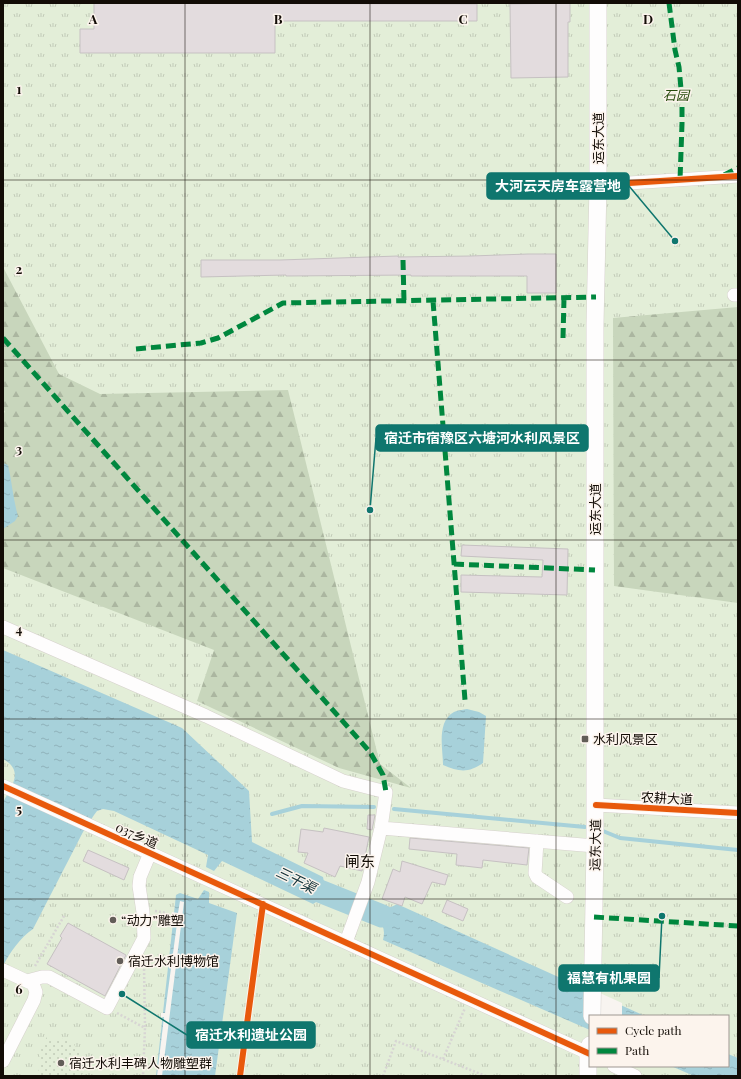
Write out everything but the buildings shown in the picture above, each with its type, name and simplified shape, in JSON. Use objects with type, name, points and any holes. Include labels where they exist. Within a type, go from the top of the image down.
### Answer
[{"type":"main road","name":"运东大道","points":[[592,1015],[596,805],[595,325],[598,185],[598,3]]},
{"type":"street","points":[[598,185],[738,176]]},
{"type":"street","points":[[3,627],[206,716],[344,781],[386,792],[381,828],[366,888],[346,942]]},
{"type":"street","name":"037乡道","points":[[3,786],[589,1053]]},
{"type":"street","name":"农耕大道","points":[[596,805],[738,813]]},
{"type":"street","points":[[381,828],[595,846]]},
{"type":"street","points":[[536,841],[535,873],[537,877],[567,897]]},
{"type":"street","points":[[27,981],[42,977],[49,977],[107,1008],[144,938],[143,912],[139,886],[140,877],[150,853]]},
{"type":"street","points":[[3,1061],[34,1000],[36,992],[33,984],[4,970]]},
{"type":"street","points":[[616,1067],[636,1076]]},
{"type":"path","points":[[27,981],[64,916]]},
{"type":"path","points":[[143,1076],[145,1028],[144,938]]},
{"type":"path","points":[[443,1060],[469,998]]},
{"type":"path","points":[[107,1008],[145,1028]]},
{"type":"path","points":[[383,1076],[396,1042],[486,1076]]},
{"type":"green space","name":"石园","points":[[3,3],[738,3],[738,1076],[3,1076]]},
{"type":"green space","points":[[3,267],[59,374],[100,394],[288,390],[380,764],[411,788],[339,768],[197,701],[214,650],[3,568],[3,416],[5,411],[3,410]]},
{"type":"green space","points":[[738,307],[738,603],[614,586],[613,318]]},
{"type":"green space","points":[[48,1035],[51,1041],[67,1039],[73,1043],[81,1056],[86,1060],[86,1065],[81,1076],[36,1076],[41,1065],[39,1051]]},
{"type":"water","points":[[3,463],[8,465],[18,516],[15,521],[3,529]]},
{"type":"water","points":[[3,650],[182,728],[249,791],[252,842],[323,877],[325,887],[331,893],[329,899],[321,899],[313,904],[222,861],[214,871],[206,867],[208,855],[114,811],[103,809],[97,811],[83,832],[33,929],[16,946],[3,966],[3,802],[12,785],[15,774],[10,764],[3,759]]},
{"type":"water","points":[[467,709],[479,712],[486,716],[483,763],[473,769],[459,770],[443,765],[442,736],[448,716],[456,711]]},
{"type":"water","points":[[204,890],[209,892],[209,903],[237,913],[215,1076],[156,1076],[176,895],[180,893],[198,899]]},
{"type":"water","points":[[368,903],[386,908],[397,904],[643,1015],[589,1015],[589,1030],[383,940],[384,929],[380,922],[364,913]]},
{"type":"water","points":[[729,1054],[738,1058],[738,1076],[694,1076],[673,1067],[729,1067]]},
{"type":"pier","points":[[180,901],[184,902],[162,1076],[157,1076],[164,1017],[161,1017],[161,1013],[165,1013],[178,916],[172,915],[172,912],[178,913]]},
{"type":"pier","points":[[591,989],[622,1003],[622,1015],[591,1015]]},
{"type":"waterway","points":[[272,814],[302,806],[374,807]]},
{"type":"waterway","points":[[394,809],[585,827]]},
{"type":"waterway","points":[[603,831],[620,838],[738,850]]},
{"type":"waterway","name":"三干渠","points":[[302,883],[382,916]]},
{"type":"marked path","points":[[669,3],[675,50],[679,67],[682,100],[680,180]]},
{"type":"marked path","points":[[724,175],[738,168]]},
{"type":"marked path","points":[[403,260],[404,301]]},
{"type":"marked path","points":[[136,349],[201,343],[218,338],[283,303],[596,297]]},
{"type":"marked path","points":[[563,338],[564,298]]},
{"type":"marked path","points":[[433,301],[465,700]]},
{"type":"marked path","points":[[3,338],[370,752],[383,775],[386,792]]},
{"type":"marked path","points":[[454,564],[595,570]]},
{"type":"marked path","points":[[594,917],[738,926]]},
{"type":"cycle path","points":[[598,185],[738,176]]},
{"type":"cycle path","points":[[3,786],[589,1054]]},
{"type":"cycle path","points":[[596,805],[738,813]]},
{"type":"cycle path","points":[[240,1076],[263,904]]},
{"type":"place","name":"大河云天房车露营地","points":[[675,241]]},
{"type":"place","name":"宿迁市宿豫区六塘河水利风景区","points":[[370,510]]},
{"type":"place","name":"水利风景区","points":[[585,739]]},
{"type":"place","name":"福慧有机果园","points":[[662,916]]},
{"type":"place","name":"“动力”雕塑","points":[[113,920]]},
{"type":"place","name":"宿迁水利博物馆","points":[[120,961]]},
{"type":"place","name":"宿迁水利遗址公园","points":[[122,994]]},
{"type":"place","name":"宿迁水利丰碑人物雕塑群","points":[[61,1063]]},
{"type":"district","name":"闸东","points":[[360,862]]}]
